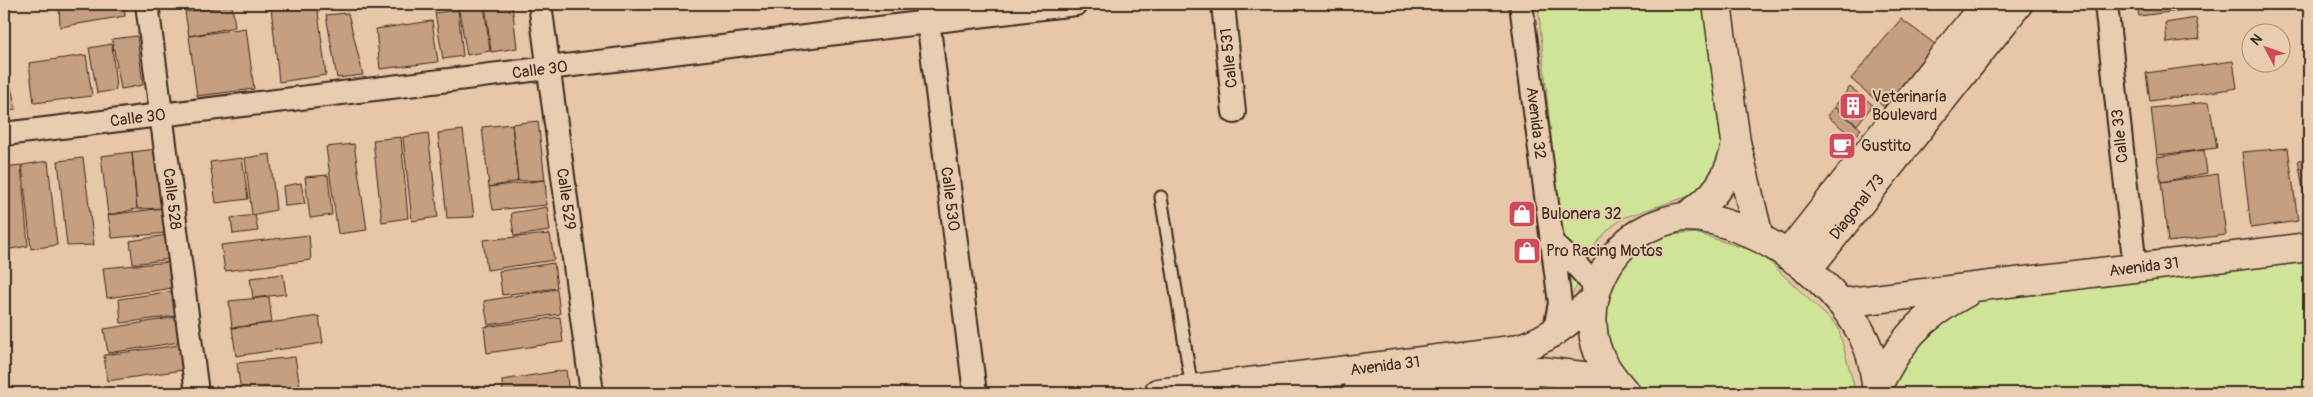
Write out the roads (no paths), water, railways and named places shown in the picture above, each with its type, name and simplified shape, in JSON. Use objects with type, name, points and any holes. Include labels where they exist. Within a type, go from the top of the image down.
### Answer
[{"type":"main road","points":[[1717,4],[1736,142],[1759,237]]},
{"type":"main road","name":"Diagonal 73","points":[[1797,263],[1985,4]]},
{"type":"main road","name":"Diagonal 73","points":[[1797,263],[2018,4]]},
{"type":"main road","points":[[1685,217],[1701,207],[1720,186],[1733,161],[1736,142]]},
{"type":"main road","points":[[1626,393],[1612,378],[1601,359],[1595,339],[1592,318],[1596,293],[1605,270],[1616,253],[1630,239],[1647,228],[1666,220],[1685,217],[1727,225],[1759,237],[1797,263],[1841,303],[1854,319],[1865,339],[1873,360],[1876,390]]},
{"type":"main road","name":"Avenida 31","points":[[1841,303],[2309,247]]},
{"type":"main road","name":"Avenida 31","points":[[1876,390],[1904,342],[1922,322],[1947,303],[1978,286]]},
{"type":"main road","name":"Avenida 31","points":[[1354,386],[1528,346],[1554,334],[1596,293]]},
{"type":"main road","name":"Avenida 31","points":[[1158,393],[1192,389],[1354,386],[1540,371],[1583,376],[1626,393]]},
{"type":"street","name":"Calle 528","points":[[148,4],[197,393]]},
{"type":"street","name":"Calle 529","points":[[540,4],[592,393]]},
{"type":"street","name":"Calle 30","points":[[4,134],[548,69],[927,12],[1076,4]]},
{"type":"street","name":"Calle 531","points":[[1223,4],[1234,112]]},
{"type":"street","name":"Avenida 32","points":[[1521,4],[1560,303],[1554,334]]},
{"type":"street","name":"Calle 33","points":[[2106,4],[2135,268]]},
{"type":"street","name":"Calle 530","points":[[927,12],[975,393]]},
{"type":"street","points":[[1551,242],[1577,266],[1596,293]]},
{"type":"lane","points":[[1161,197],[1192,389]]},
{"type":"place","name":"Veterinaría Boulevard","points":[[1853,106]]},
{"type":"place","name":"Gustito","points":[[1842,146]]},
{"type":"place","name":"Bulonera 32","points":[[1522,214]]},
{"type":"place","name":"Pro Racing Motos","points":[[1527,251]]}]
